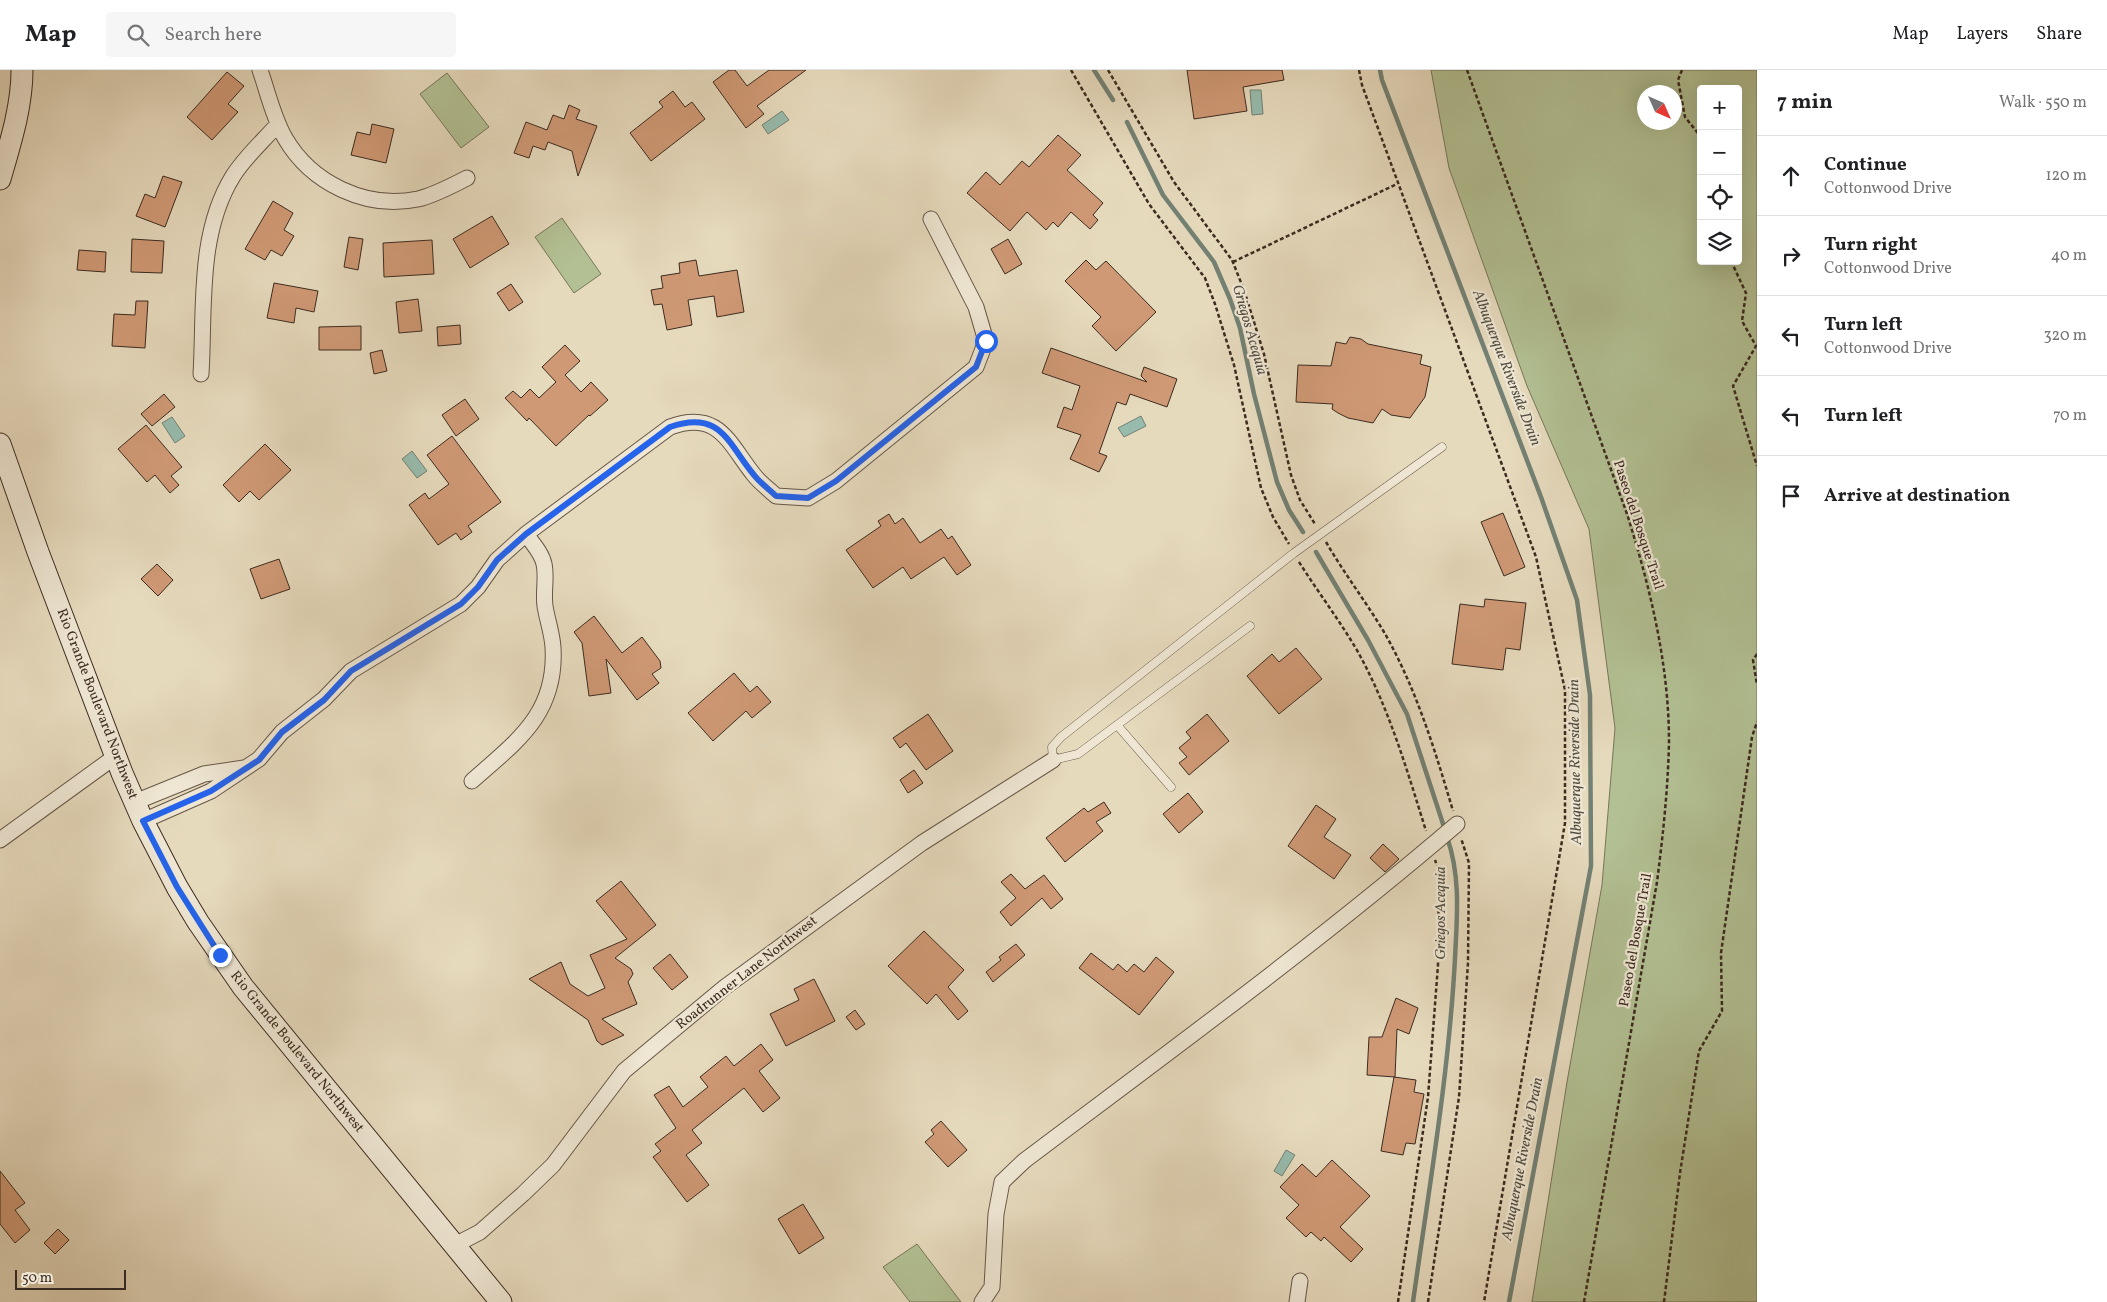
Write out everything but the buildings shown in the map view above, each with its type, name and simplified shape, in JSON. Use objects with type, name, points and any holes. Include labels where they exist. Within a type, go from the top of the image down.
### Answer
[{"type":"street","points":[[0,179],[15,127],[20,101],[22,70]]},
{"type":"street","points":[[260,70],[278,124],[294,152],[308,167],[337,188],[356,195],[386,200],[418,199],[467,178]]},
{"type":"street","points":[[201,374],[206,252],[210,228],[218,204],[233,176],[278,124]]},
{"type":"street","points":[[143,821],[211,791],[259,760],[288,727],[324,700],[351,671],[461,604],[478,587],[497,560],[526,534],[661,432],[685,422],[709,425],[726,436],[754,476],[776,496],[808,498],[836,481],[976,367],[986,341],[976,307],[931,218]]},
{"type":"street","name":"Rio Grande Boulevard Northwest","points":[[0,444],[38,552],[116,756],[143,821],[177,887],[198,922],[243,988],[501,1302]]},
{"type":"street","points":[[472,781],[521,737],[541,711],[550,686],[553,647],[544,600],[544,563],[526,534]]},
{"type":"street","points":[[0,840],[116,756]]},
{"type":"street","name":"Roadrunner Lane Northwest","points":[[455,1245],[480,1232],[553,1165],[624,1071],[725,986],[922,843],[1053,760]]},
{"type":"street","points":[[135,802],[204,774],[245,768]]},
{"type":"street","points":[[982,1302],[992,1287],[996,1214],[1002,1182],[1024,1161],[1308,946],[1434,846],[1455,826]]},
{"type":"street","points":[[1297,1302],[1300,1281]]},
{"type":"lane","points":[[1250,626],[1078,754],[1053,760],[1052,747],[1056,742],[1294,554],[1442,447]]},
{"type":"lane","points":[[1116,725],[1171,787]]},
{"type":"path","points":[[1071,70],[1149,204],[1205,278],[1216,304],[1234,365],[1262,488],[1273,517],[1294,554],[1358,652],[1401,750],[1434,846],[1439,871],[1438,965],[1428,1097],[1398,1302]]},
{"type":"path","points":[[1108,70],[1174,182],[1233,262],[1264,354],[1291,475],[1300,500],[1384,633],[1412,692],[1430,736],[1455,826],[1469,863],[1468,963],[1459,1096],[1428,1302]]},
{"type":"path","points":[[1360,70],[1362,85],[1397,184],[1536,557],[1564,690],[1565,823],[1484,1302]]},
{"type":"path","name":"Paseo del Bosque Trail","points":[[1467,70],[1624,505],[1642,560],[1656,620],[1665,683],[1669,740],[1666,813],[1584,1302]]},
{"type":"path","points":[[1682,70],[1678,80],[1685,117],[1697,132]]},
{"type":"path","points":[[1233,262],[1397,184]]},
{"type":"path","points":[[1733,265],[1746,293],[1742,321],[1756,346],[1733,386],[1757,466]]},
{"type":"path","points":[[1757,654],[1753,660],[1757,685]]},
{"type":"path","points":[[1664,1302],[1680,1173],[1699,1051],[1722,1011],[1721,953],[1752,737],[1757,722]]},
{"type":"shaded area","points":[[1431,70],[1757,70],[1757,1302],[1532,1302],[1567,1082],[1602,885],[1615,728],[1589,529],[1527,386],[1449,168]]},
{"type":"shaded area","points":[[447,73],[489,127],[461,148],[420,94]]},
{"type":"shaded area","points":[[1250,90],[1261,90],[1263,114],[1252,115]]},
{"type":"shaded area","points":[[782,111],[789,120],[768,134],[762,125]]},
{"type":"shaded area","points":[[562,218],[601,274],[574,293],[535,237]]},
{"type":"shaded area","points":[[1141,416],[1146,426],[1124,437],[1118,428]]},
{"type":"shaded area","points":[[172,417],[185,436],[175,443],[162,423]]},
{"type":"shaded area","points":[[412,451],[427,471],[417,478],[402,459]]},
{"type":"shaded area","points":[[1286,1150],[1295,1155],[1282,1176],[1274,1171]]},
{"type":"shaded area","points":[[917,1244],[961,1302],[910,1302],[883,1267]]},
{"type":"waterway","name":"Griegos Acequia","points":[[1094,70],[1113,100]]},
{"type":"waterway","name":"Albuquerque Riverside Drain","points":[[1380,70],[1382,80],[1541,497],[1577,600],[1590,695],[1591,866],[1509,1302]]},
{"type":"waterway","name":"Griegos Acequia","points":[[1127,122],[1163,195],[1214,262],[1230,299],[1240,328],[1254,394],[1277,482],[1289,510],[1303,532]]},
{"type":"waterway","name":"Griegos Acequia","points":[[1316,552],[1368,640],[1407,714],[1445,830]]},
{"type":"waterway","name":"Griegos Acequia","points":[[1413,1302],[1438,1130],[1452,1001],[1457,897],[1454,867],[1447,837]]},
{"type":"route","points":[[220,955],[177,887],[143,821],[211,791],[259,760],[282,732],[324,700],[351,671],[361,663],[461,604],[478,587],[497,560],[526,534],[661,432],[685,422],[701,422],[709,425],[726,436],[754,476],[776,496],[808,498],[836,481],[976,367],[986,341]]}]
